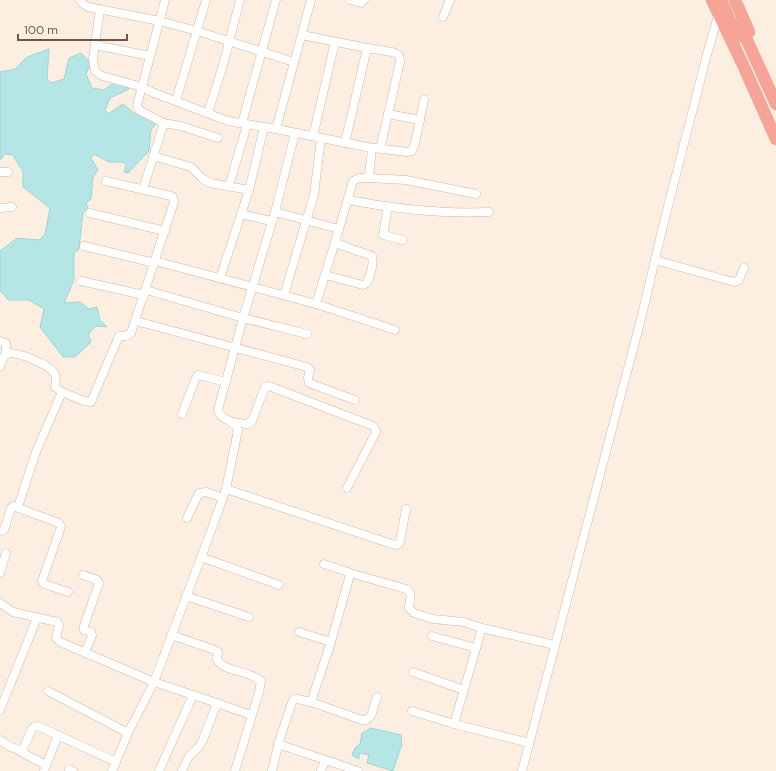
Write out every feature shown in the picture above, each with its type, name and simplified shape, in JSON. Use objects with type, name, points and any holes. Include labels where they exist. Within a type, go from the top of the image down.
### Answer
[{"type":"highway","points":[[712,0],[718,16],[744,67],[776,139]]},
{"type":"highway","points":[[721,0],[776,124]]},
{"type":"highway","points":[[729,0],[776,104]]},
{"type":"highway","points":[[735,0],[776,91]]},
{"type":"street","points":[[80,0],[84,5],[160,21],[197,31],[294,62]]},
{"type":"street","points":[[165,0],[137,105],[139,110],[163,123],[181,126],[218,138]]},
{"type":"street","points":[[176,101],[206,0]]},
{"type":"street","points":[[208,113],[224,62],[240,0]]},
{"type":"street","points":[[229,186],[276,0]]},
{"type":"street","points":[[276,129],[311,0]]},
{"type":"street","points":[[350,0],[361,3],[364,0]]},
{"type":"street","points":[[443,17],[450,0]]},
{"type":"street","points":[[100,9],[93,64],[95,71],[102,76],[142,87],[154,94],[228,121],[345,143],[407,152],[412,151],[415,144],[424,100]]},
{"type":"street","points":[[522,771],[718,16]]},
{"type":"street","points":[[302,35],[396,53],[400,58],[388,114],[376,148],[369,178]]},
{"type":"street","points":[[284,295],[316,188],[317,137],[334,42]]},
{"type":"street","points":[[95,45],[150,56]]},
{"type":"street","points":[[345,143],[367,48]]},
{"type":"street","points":[[388,114],[420,120]]},
{"type":"street","points":[[143,189],[163,123]]},
{"type":"street","points":[[220,278],[249,190],[264,127]]},
{"type":"street","points":[[112,771],[128,733],[154,682],[226,489],[237,437],[237,427],[220,416],[218,412],[243,318],[271,221],[275,212],[295,133]]},
{"type":"street","points":[[153,156],[191,167],[206,181],[249,190]]},
{"type":"street","points":[[316,304],[349,200],[353,181],[359,178],[406,180],[476,194]]},
{"type":"street","points":[[6,354],[16,354],[38,362],[54,373],[56,376],[55,387],[62,392],[84,401],[91,402],[118,336],[126,336],[131,333],[174,202],[173,197],[106,181]]},
{"type":"street","points":[[349,200],[388,207],[436,212],[489,212]]},
{"type":"street","points":[[0,208],[12,207]]},
{"type":"street","points":[[388,207],[383,235],[403,240]]},
{"type":"street","points":[[275,212],[339,228]]},
{"type":"street","points":[[90,213],[165,231]]},
{"type":"street","points":[[241,214],[271,221]]},
{"type":"street","points":[[325,275],[363,286],[367,284],[369,280],[373,263],[372,256],[335,243]]},
{"type":"street","points":[[84,246],[155,262],[284,295],[395,330]]},
{"type":"street","points":[[655,260],[734,282],[739,280],[744,268]]},
{"type":"street","points":[[81,281],[145,292],[307,334]]},
{"type":"street","points":[[136,321],[307,367],[310,370],[308,378],[310,383],[355,400]]},
{"type":"street","points":[[0,341],[6,343],[6,354],[0,367]]},
{"type":"street","points":[[182,414],[195,380],[198,376],[226,382]]},
{"type":"street","points":[[231,422],[247,424],[252,421],[265,387],[269,386],[372,426],[375,428],[375,434],[347,488]]},
{"type":"street","points":[[18,507],[36,452],[62,392]]},
{"type":"street","points":[[226,489],[394,546],[399,544],[400,541],[406,509]]},
{"type":"street","points":[[187,518],[199,493],[206,492],[223,498]]},
{"type":"street","points":[[0,531],[4,530],[12,507],[18,507],[57,522],[61,525],[42,581],[44,584],[68,592]]},
{"type":"street","points":[[0,573],[6,553]]},
{"type":"street","points":[[201,557],[279,584]]},
{"type":"street","points":[[324,564],[406,589],[411,596],[409,608],[414,613],[439,621],[458,621],[555,645]]},
{"type":"street","points":[[311,702],[341,611],[350,573]]},
{"type":"street","points":[[83,575],[97,580],[99,583],[84,626],[84,630],[91,632],[92,635],[85,653]]},
{"type":"street","points":[[186,596],[249,617]]},
{"type":"street","points":[[0,602],[13,612],[57,622],[59,625],[56,638],[58,641],[154,682],[252,716]]},
{"type":"street","points":[[0,710],[37,618]]},
{"type":"street","points":[[454,724],[482,628]]},
{"type":"street","points":[[299,632],[331,642]]},
{"type":"street","points":[[171,635],[215,650],[218,652],[217,660],[219,663],[261,680],[259,692],[235,771]]},
{"type":"street","points":[[432,636],[476,648]]},
{"type":"street","points":[[413,672],[464,690]]},
{"type":"street","points":[[48,691],[128,733]]},
{"type":"street","points":[[159,771],[193,695]]},
{"type":"street","points":[[272,771],[278,744],[293,700],[297,698],[362,720],[366,720],[371,716],[377,697]]},
{"type":"street","points":[[182,771],[189,756],[202,742],[217,703]]},
{"type":"street","points":[[412,711],[454,724],[530,743]]},
{"type":"street","points":[[19,750],[23,749],[34,727],[40,727],[116,762]]},
{"type":"street","points":[[0,740],[19,750],[45,768],[58,735]]},
{"type":"street","points":[[278,744],[358,771]]},
{"type":"street","points":[[321,771],[325,761]]},
{"type":"water","points":[[49,49],[47,79],[51,83],[64,79],[69,58],[81,53],[91,63],[86,74],[92,88],[104,90],[118,80],[129,89],[110,98],[105,110],[108,114],[123,104],[135,114],[142,111],[155,120],[155,125],[151,130],[149,151],[128,173],[124,172],[126,165],[123,162],[109,162],[94,154],[91,158],[98,170],[93,177],[91,199],[86,203],[88,208],[83,213],[79,249],[74,253],[74,280],[64,303],[80,302],[89,309],[97,307],[100,320],[107,327],[96,326],[88,334],[91,342],[75,357],[63,357],[40,327],[44,309],[29,300],[8,300],[0,290],[0,251],[17,238],[39,240],[45,234],[50,208],[23,187],[23,172],[13,155],[5,154],[0,160],[0,72],[15,69],[27,57]]},
{"type":"water","points":[[371,728],[401,735],[402,744],[393,771],[367,763],[369,755],[359,753],[359,759],[352,755],[355,748],[360,744],[362,733]]}]
